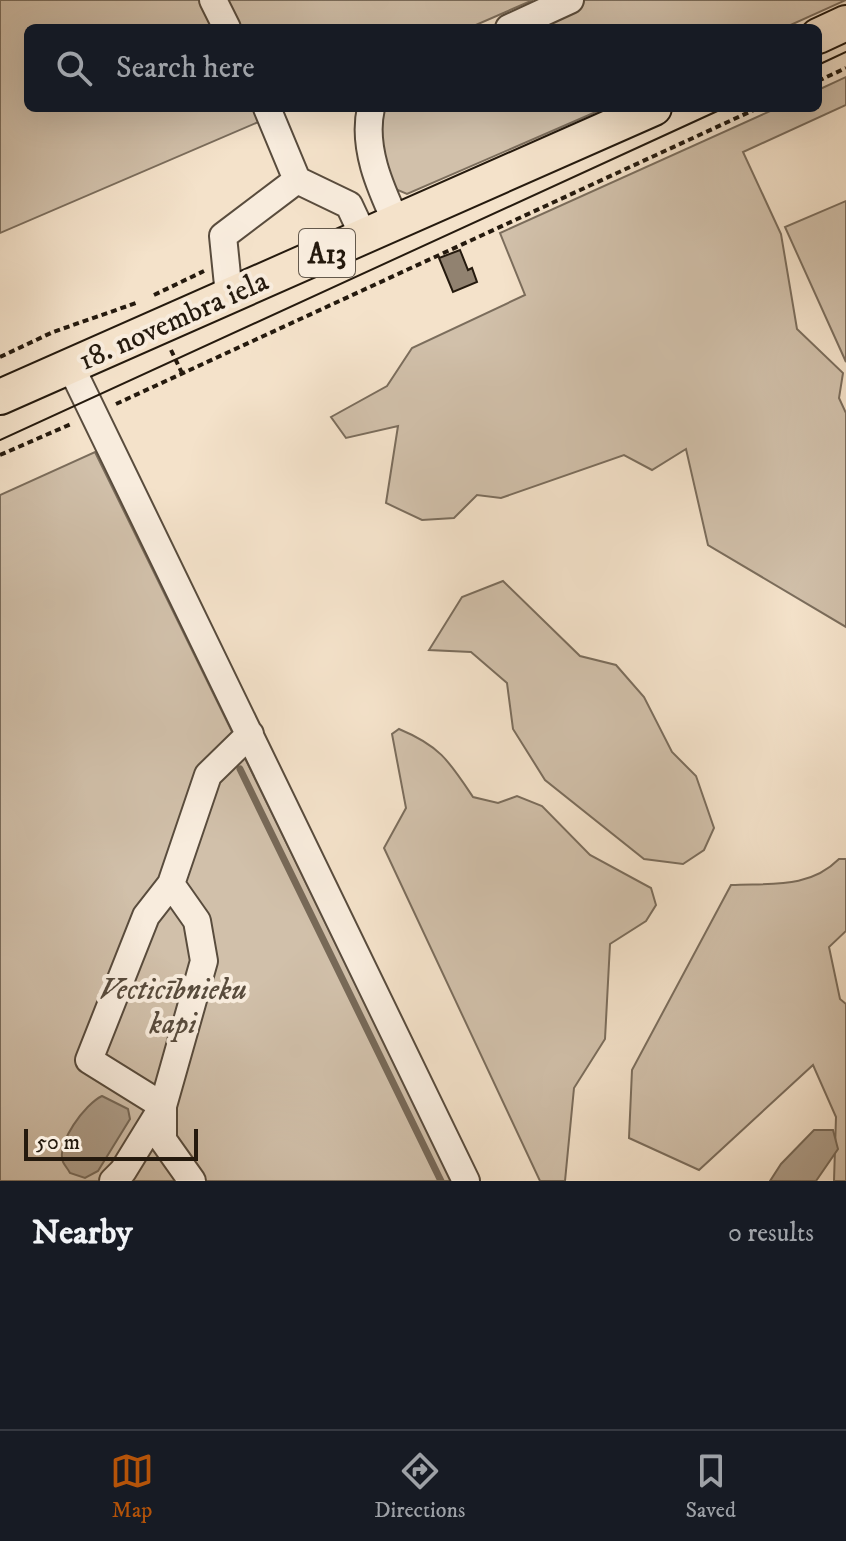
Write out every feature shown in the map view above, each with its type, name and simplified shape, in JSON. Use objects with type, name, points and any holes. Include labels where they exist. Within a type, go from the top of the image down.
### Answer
[{"type":"main road","points":[[822,34],[846,23]]},
{"type":"main road","name":"18. novembra iela","points":[[0,397],[645,112]]},
{"type":"lane","points":[[213,0],[225,24]]},
{"type":"lane","points":[[518,24],[570,0]]},
{"type":"lane","points":[[269,112],[297,180],[349,205],[364,237]]},
{"type":"lane","points":[[370,112],[367,125],[377,181],[396,222]]},
{"type":"lane","points":[[229,295],[223,236],[297,180]]},
{"type":"lane","points":[[70,365],[466,1181]]},
{"type":"lane","points":[[163,1106],[89,1060],[146,916],[171,884],[208,775],[250,734]]},
{"type":"lane","points":[[171,884],[197,921],[204,961],[163,1106],[163,1140],[192,1181]]},
{"type":"lane","points":[[113,1181],[123,1171],[163,1106]]},
{"type":"path","points":[[822,79],[846,68]]},
{"type":"path","points":[[0,455],[749,112]]},
{"type":"path","points":[[0,357],[53,332],[147,299],[225,260]]},
{"type":"path","points":[[166,338],[182,373]]},
{"type":"green space","points":[[0,0],[533,0],[478,24],[24,24],[24,112],[282,112],[0,233]]},
{"type":"green space","points":[[585,0],[846,0],[793,24],[530,24],[560,8]]},
{"type":"green space","points":[[846,77],[846,105],[743,152],[781,234],[797,329],[843,373],[839,398],[846,413],[846,627],[708,545],[686,449],[652,470],[624,455],[501,498],[477,495],[454,518],[422,520],[386,503],[398,426],[346,438],[331,417],[387,386],[412,348],[525,295],[500,233],[768,112],[822,112],[822,88]]},
{"type":"green space","points":[[379,112],[596,112],[407,194],[393,188],[382,173]]},
{"type":"green space","points":[[846,201],[846,362],[785,227]]},
{"type":"green space","name":"Vecticībnieku kapi","points":[[95,452],[452,1181],[0,1181],[0,495]]},
{"type":"green space","points":[[503,581],[580,656],[616,665],[644,697],[672,752],[696,776],[714,828],[704,850],[683,864],[644,859],[545,780],[513,729],[507,683],[471,652],[429,650],[462,597]]},
{"type":"green space","points":[[399,729],[434,748],[473,797],[498,803],[517,796],[542,806],[590,855],[651,888],[656,905],[646,921],[610,944],[605,1039],[574,1088],[565,1181],[540,1181],[384,848],[406,808],[392,734]]},
{"type":"green space","points":[[839,859],[846,859],[846,931],[829,947],[840,999],[846,1004],[846,1181],[834,1181],[836,1117],[813,1065],[699,1170],[629,1138],[632,1070],[731,885],[802,880],[827,869]]},
{"type":"shaded area","points":[[102,1096],[128,1109],[130,1119],[98,1171],[85,1178],[70,1173],[62,1154],[68,1135],[80,1115]]},
{"type":"shaded area","points":[[814,1130],[833,1130],[838,1149],[816,1181],[770,1181],[781,1164]]},
{"type":"building","points":[[460,250],[477,282],[453,292],[439,258]]},
{"type":"waterway","points":[[240,769],[441,1181]]},
{"type":"tram line","points":[[822,63],[846,52]]},
{"type":"tram line","points":[[0,440],[715,112]]}]
